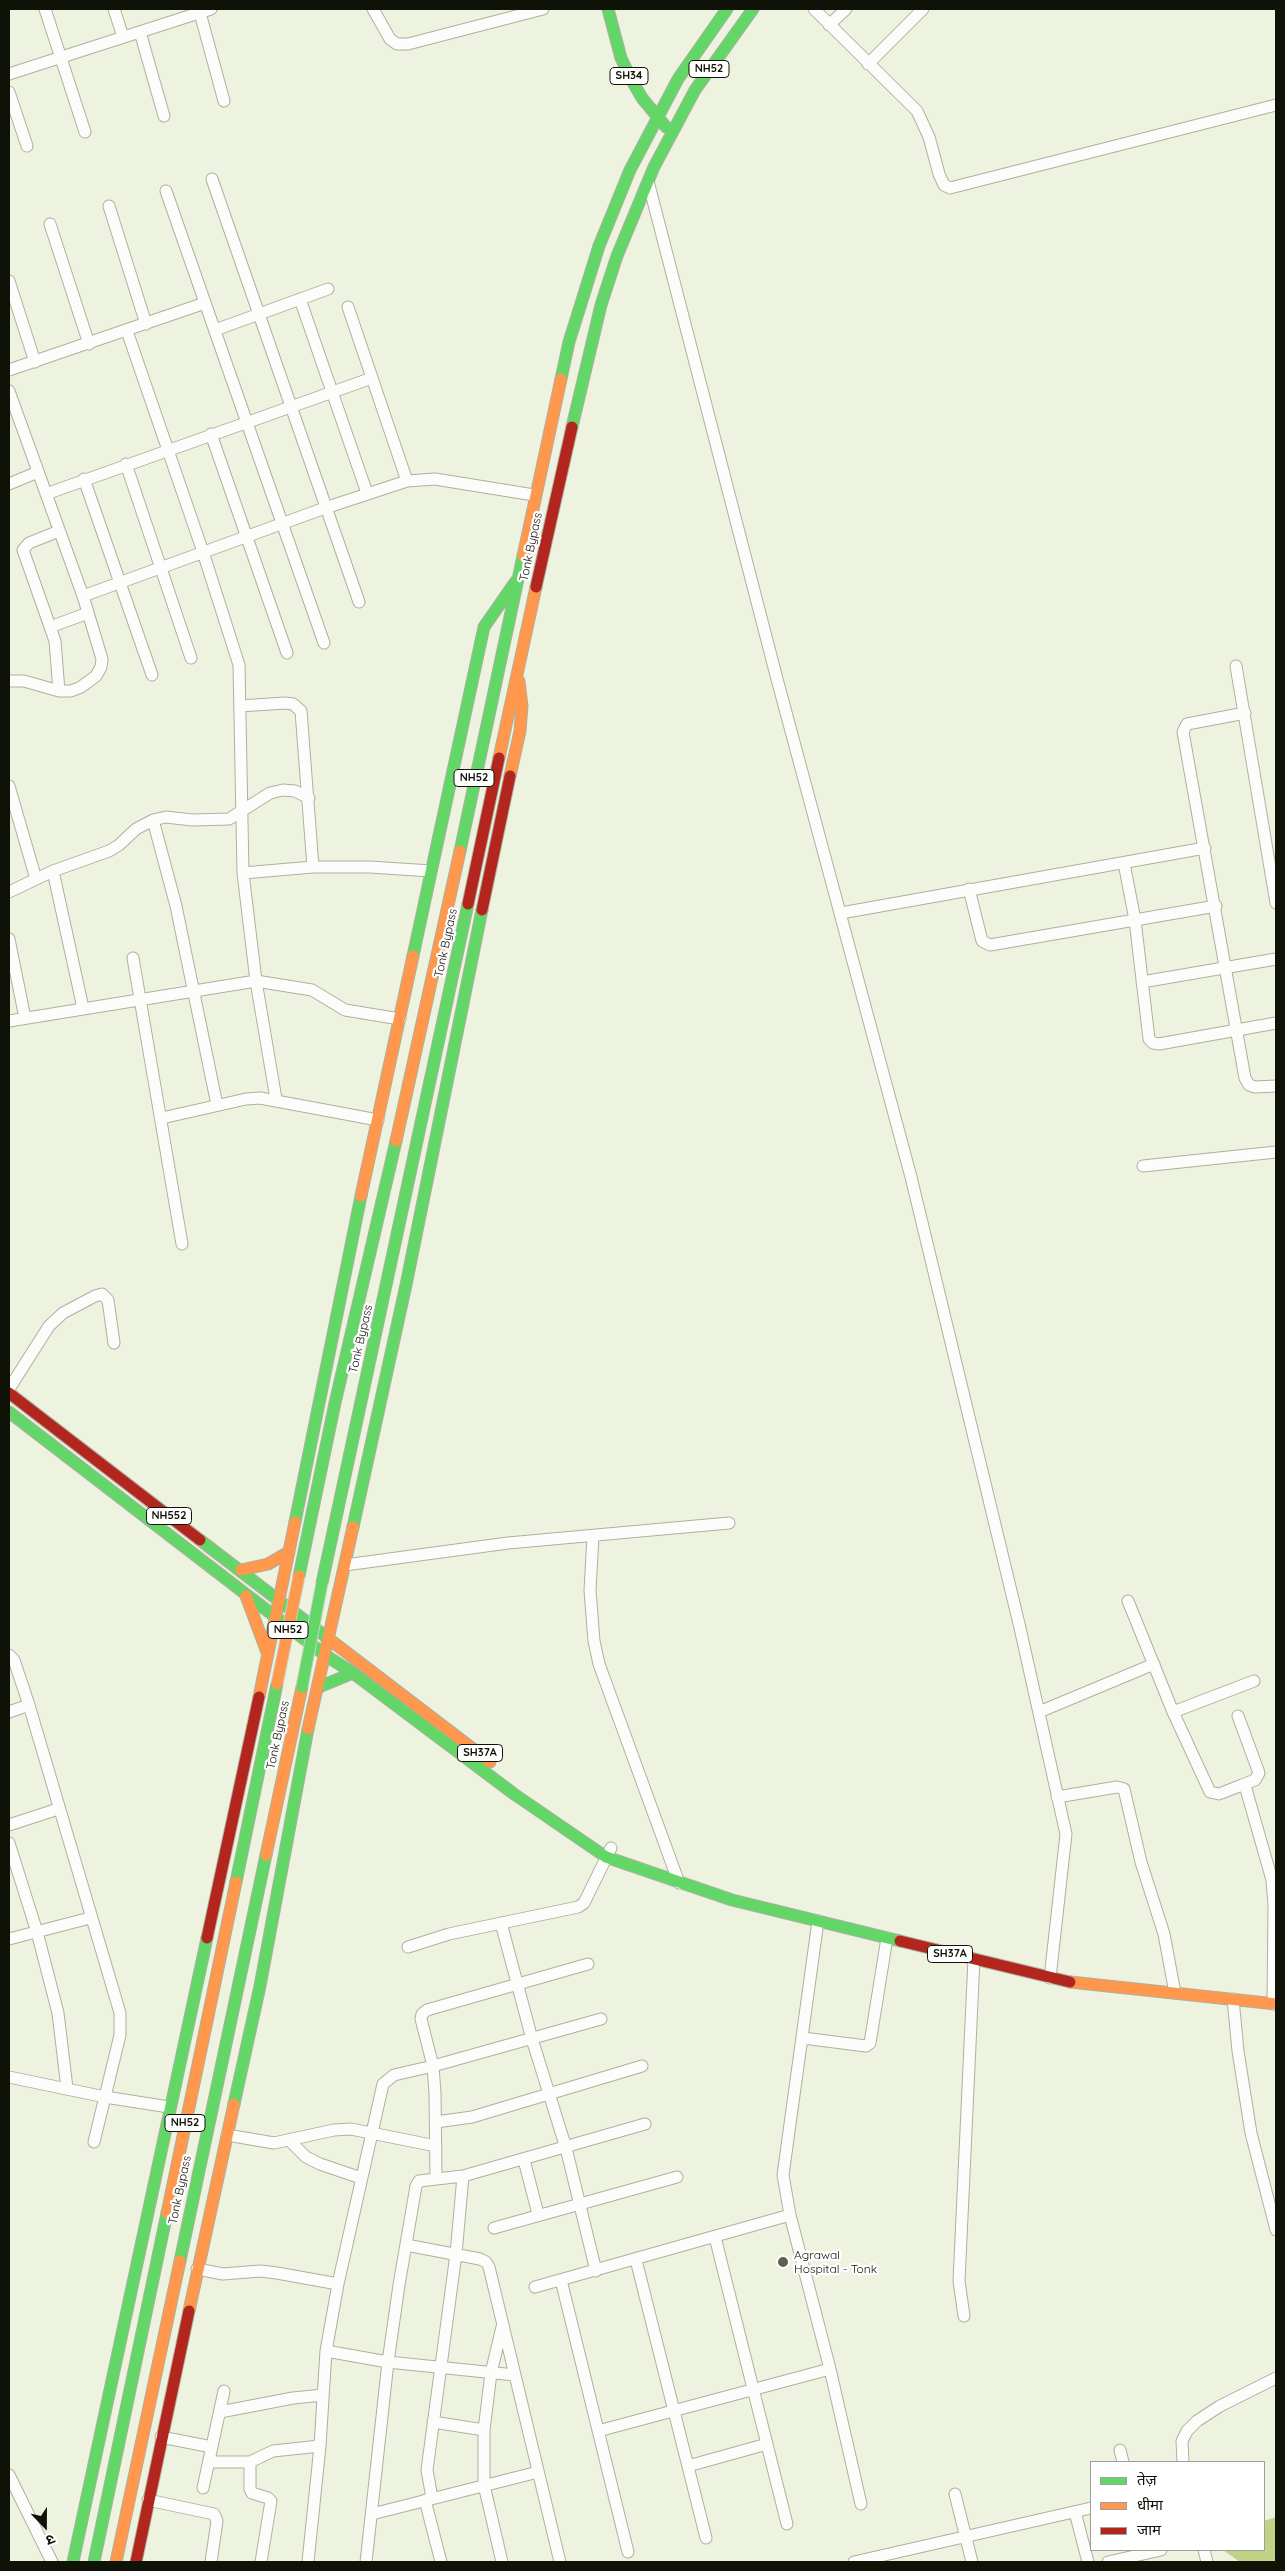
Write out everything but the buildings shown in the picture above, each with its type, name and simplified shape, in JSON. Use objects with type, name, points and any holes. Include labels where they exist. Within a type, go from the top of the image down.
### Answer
[{"type":"main road","name":"SH34","points":[[608,9],[622,58],[630,77],[657,117],[671,133]]},
{"type":"main road","name":"NH52","points":[[94,2562],[335,1403],[416,1054],[534,496],[569,342],[599,246],[630,170],[678,80],[727,9]]},
{"type":"main road","name":"NH52","points":[[671,133],[695,90],[753,9]]},
{"type":"main road","name":"Tonk Bypass","points":[[116,2562],[302,1687],[322,1583],[577,399],[600,306],[617,256],[648,180],[671,133]]},
{"type":"main road","points":[[73,2562],[169,2107],[280,1600],[344,1276],[484,627],[516,582]]},
{"type":"main road","points":[[136,2562],[197,2269],[260,1986],[300,1766],[319,1687],[406,1285],[454,1040],[520,731],[522,706],[518,674]]},
{"type":"main road","name":"NH552","points":[[9,1393],[329,1639]]},
{"type":"main road","name":"NH552","points":[[9,1412],[326,1655]]},
{"type":"main road","points":[[241,1570],[268,1564],[289,1552]]},
{"type":"main road","points":[[245,1593],[268,1654]]},
{"type":"main road","name":"SH37A","points":[[329,1639],[608,1852]]},
{"type":"main road","name":"SH37A","points":[[326,1655],[353,1673],[514,1794],[632,1865],[679,1883],[732,1900],[1050,1978],[1275,2004]]},
{"type":"main road","points":[[319,1687],[353,1673]]},
{"type":"street","points":[[44,9],[85,132]]},
{"type":"street","points":[[114,9],[123,37]]},
{"type":"street","points":[[9,74],[140,32],[176,14],[211,9]]},
{"type":"street","points":[[373,9],[390,39],[397,44],[408,44],[543,9]]},
{"type":"street","points":[[814,9],[916,111],[929,138],[939,174],[944,184],[950,188],[1276,105]]},
{"type":"street","points":[[829,25],[846,9]]},
{"type":"street","points":[[868,64],[923,9]]},
{"type":"street","points":[[200,12],[224,101]]},
{"type":"street","points":[[140,32],[164,116]]},
{"type":"street","points":[[9,92],[27,146]]},
{"type":"street","points":[[212,179],[293,406],[325,508],[359,602]]},
{"type":"street","points":[[648,180],[777,679],[910,1177],[1039,1712],[1066,1834],[1050,1978]]},
{"type":"street","points":[[166,191],[324,643]]},
{"type":"street","points":[[109,206],[146,324]]},
{"type":"street","points":[[50,224],[90,344]]},
{"type":"street","points":[[9,281],[35,362]]},
{"type":"street","points":[[214,330],[328,289]]},
{"type":"street","points":[[300,299],[367,493]]},
{"type":"street","points":[[9,370],[90,344],[205,303]]},
{"type":"street","points":[[348,307],[407,481]]},
{"type":"street","points":[[127,331],[235,647],[239,665],[243,873],[256,981],[276,1099]]},
{"type":"street","points":[[46,494],[372,378]]},
{"type":"street","points":[[9,390],[83,596],[102,659],[101,667],[96,676],[81,687],[71,691],[59,691],[24,681],[9,681]]},
{"type":"street","points":[[211,434],[287,653]]},
{"type":"street","points":[[126,464],[191,658]]},
{"type":"street","points":[[9,484],[38,472]]},
{"type":"street","points":[[83,596],[282,523],[407,481],[435,479],[534,496]]},
{"type":"street","points":[[84,480],[152,675]]},
{"type":"street","points":[[59,531],[29,543],[24,550],[56,648],[59,691]]},
{"type":"street","points":[[50,627],[88,613]]},
{"type":"street","points":[[1236,666],[1276,903]]},
{"type":"street","points":[[240,706],[285,702],[298,706],[302,720],[313,867]]},
{"type":"street","points":[[1244,713],[1192,723],[1184,727],[1245,1078],[1249,1085],[1260,1088],[1276,1086]]},
{"type":"street","points":[[9,786],[36,879]]},
{"type":"street","points":[[9,892],[36,879],[108,851],[119,845],[136,829],[153,820],[166,817],[192,820],[229,819],[241,814],[270,793],[283,790],[295,791],[309,798]]},
{"type":"street","points":[[153,820],[176,906],[217,1105]]},
{"type":"street","points":[[840,913],[1205,848]]},
{"type":"street","points":[[1124,863],[1135,920],[1149,1039],[1153,1043],[1159,1044],[1276,1024]]},
{"type":"street","points":[[243,873],[313,867],[370,867],[431,871]]},
{"type":"street","points":[[53,872],[83,1008]]},
{"type":"street","points":[[969,889],[980,936],[985,944],[1216,906]]},
{"type":"street","points":[[9,939],[25,1018]]},
{"type":"street","points":[[133,958],[162,1118],[182,1244]]},
{"type":"street","points":[[1142,982],[1276,959]]},
{"type":"street","points":[[9,1021],[140,998],[256,981],[312,990],[345,1010],[400,1019]]},
{"type":"street","points":[[162,1118],[246,1098],[276,1099],[378,1120]]},
{"type":"street","points":[[1143,1166],[1276,1152]]},
{"type":"street","points":[[9,1389],[50,1326],[62,1313],[95,1296],[102,1294],[108,1300],[114,1343]]},
{"type":"street","points":[[345,1565],[508,1543],[729,1523]]},
{"type":"street","points":[[593,1536],[590,1590],[594,1641],[679,1883]]},
{"type":"street","points":[[1128,1601],[1173,1712],[1210,1792],[1219,1794],[1254,1780],[1259,1773],[1238,1716]]},
{"type":"street","points":[[9,1655],[14,1660],[29,1706],[122,2023],[94,2142]]},
{"type":"street","points":[[1039,1712],[1154,1664]]},
{"type":"street","points":[[1173,1712],[1254,1681]]},
{"type":"street","points":[[9,1712],[29,1706]]},
{"type":"street","points":[[1242,1785],[1246,1789],[1270,1868],[1275,1932],[1275,2004]]},
{"type":"street","points":[[1058,1797],[1117,1786],[1124,1788],[1141,1862],[1166,1940],[1175,1993]]},
{"type":"street","points":[[9,1825],[58,1809]]},
{"type":"street","points":[[9,1843],[36,1932],[62,2034],[67,2088]]},
{"type":"street","points":[[408,1947],[449,1934],[578,1907],[584,1903],[608,1852]]},
{"type":"street","points":[[9,1939],[90,1918]]},
{"type":"street","points":[[818,1921],[783,2175],[790,2215],[830,2369],[862,2504]]},
{"type":"street","points":[[501,1924],[532,2039],[566,2148],[596,2271]]},
{"type":"street","points":[[803,2038],[866,2046],[870,2043],[887,1938]]},
{"type":"street","points":[[964,2316],[959,2281],[974,1959]]},
{"type":"street","points":[[436,2178],[433,2066],[421,2019],[422,2014],[427,2010],[588,1964]]},
{"type":"street","points":[[1232,1999],[1251,2133],[1276,2230]]},
{"type":"street","points":[[308,2562],[320,2446],[326,2351],[338,2284],[383,2084],[394,2075],[601,2019]]},
{"type":"street","points":[[436,2122],[472,2117],[642,2066]]},
{"type":"street","points":[[10,2074],[105,2097],[169,2107]]},
{"type":"street","points":[[366,2562],[388,2362],[416,2186],[419,2181],[463,2176],[645,2124]]},
{"type":"street","points":[[227,2135],[274,2143],[334,2130],[371,2131],[436,2146]]},
{"type":"street","points":[[290,2141],[313,2160],[361,2178]]},
{"type":"street","points":[[524,2160],[538,2214]]},
{"type":"street","points":[[441,2562],[429,2499],[427,2470],[456,2254],[463,2176]]},
{"type":"street","points":[[494,2228],[538,2214],[677,2177]]},
{"type":"street","points":[[535,2287],[790,2215]]},
{"type":"street","points":[[715,2237],[787,2524]]},
{"type":"street","points":[[406,2245],[480,2259],[486,2262],[489,2267],[560,2562]]},
{"type":"street","points":[[636,2260],[706,2538]]},
{"type":"street","points":[[197,2269],[223,2274],[260,2271],[338,2284]]},
{"type":"street","points":[[561,2280],[628,2552]]},
{"type":"street","points":[[502,2326],[491,2373],[484,2430],[484,2486],[502,2562]]},
{"type":"street","points":[[326,2351],[388,2362],[515,2375]]},
{"type":"street","points":[[598,2430],[830,2369]]},
{"type":"street","points":[[1183,2461],[1182,2441],[1187,2431],[1198,2421],[1220,2406],[1276,2378]]},
{"type":"street","points":[[203,2488],[224,2391]]},
{"type":"street","points":[[220,2412],[293,2398],[323,2395]]},
{"type":"street","points":[[433,2422],[484,2430]]},
{"type":"street","points":[[161,2437],[212,2446]]},
{"type":"street","points":[[688,2466],[767,2444]]},
{"type":"street","points":[[208,2462],[250,2462],[273,2451],[320,2446]]},
{"type":"street","points":[[1120,2450],[1124,2461]]},
{"type":"street","points":[[250,2462],[250,2489],[252,2494],[268,2498],[271,2501],[261,2562]]},
{"type":"street","points":[[372,2514],[538,2472]]},
{"type":"street","points":[[9,2475],[52,2562]]},
{"type":"street","points":[[955,2494],[972,2562]]},
{"type":"street","points":[[148,2500],[214,2514],[217,2521],[211,2562]]},
{"type":"street","points":[[854,2562],[1090,2508]]},
{"type":"street","points":[[1075,2512],[1088,2562]]},
{"type":"street","points":[[1108,2562],[1159,2551]]},
{"type":"shaded area","points":[[1276,2517],[1276,2562],[1240,2562],[1224,2551],[1265,2551],[1265,2521]]},
{"type":"traffic: fast","points":[[608,9],[621,58],[630,77],[642,98],[666,127]]},
{"type":"traffic: fast","points":[[561,379],[569,342],[599,246],[630,170],[678,79],[727,9]]},
{"type":"traffic: fast","points":[[572,427],[601,305],[617,256],[654,167],[695,90],[753,9]]},
{"type":"traffic: fast","points":[[460,851],[523,556]]},
{"type":"traffic: fast","points":[[413,956],[484,627],[516,581]]},
{"type":"traffic: fast","points":[[322,1583],[468,904]]},
{"type":"traffic: fast","points":[[353,1527],[406,1285],[482,910]]},
{"type":"traffic: fast","points":[[299,1576],[335,1403],[396,1141]]},
{"type":"traffic: fast","points":[[295,1522],[361,1196]]},
{"type":"traffic: fast","points":[[9,1412],[325,1655]]},
{"type":"traffic: fast","points":[[200,1540],[329,1639]]},
{"type":"traffic: fast","points":[[302,1687],[322,1583]]},
{"type":"traffic: fast","points":[[325,1655],[353,1673],[514,1794],[606,1857],[732,1900],[900,1941]]},
{"type":"traffic: fast","points":[[319,1687],[353,1673]]},
{"type":"traffic: fast","points":[[236,1882],[277,1684]]},
{"type":"traffic: fast","points":[[234,2104],[260,1986],[308,1729]]},
{"type":"traffic: fast","points":[[180,2261],[266,1855]]},
{"type":"traffic: fast","points":[[73,2562],[207,1938]]},
{"type":"traffic: fast","points":[[94,2562],[167,2213]]},
{"type":"traffic: slow","points":[[523,556],[561,379]]},
{"type":"traffic: slow","points":[[499,758],[536,587]]},
{"type":"traffic: slow","points":[[510,776],[520,731],[522,706],[519,681]]},
{"type":"traffic: slow","points":[[396,1141],[460,851]]},
{"type":"traffic: slow","points":[[361,1196],[413,956]]},
{"type":"traffic: slow","points":[[259,1697],[295,1522]]},
{"type":"traffic: slow","points":[[308,1729],[353,1527]]},
{"type":"traffic: slow","points":[[241,1570],[268,1564],[289,1552]]},
{"type":"traffic: slow","points":[[277,1684],[299,1576]]},
{"type":"traffic: slow","points":[[246,1596],[268,1655]]},
{"type":"traffic: slow","points":[[329,1639],[490,1762]]},
{"type":"traffic: slow","points":[[266,1855],[302,1687]]},
{"type":"traffic: slow","points":[[167,2213],[236,1882]]},
{"type":"traffic: slow","points":[[1070,1982],[1276,2004]]},
{"type":"traffic: slow","points":[[189,2311],[234,2104]]},
{"type":"traffic: slow","points":[[116,2562],[180,2261]]},
{"type":"traffic: jam","points":[[536,587],[572,427]]},
{"type":"traffic: jam","points":[[468,904],[499,758]]},
{"type":"traffic: jam","points":[[482,910],[510,776]]},
{"type":"traffic: jam","points":[[9,1393],[200,1540]]},
{"type":"traffic: jam","points":[[207,1938],[259,1697]]},
{"type":"traffic: jam","points":[[900,1941],[1070,1982]]},
{"type":"traffic: jam","points":[[136,2562],[189,2311]]},
{"type":"place","name":"Agrawal Hospital - Tonk","points":[[783,2262]]}]
